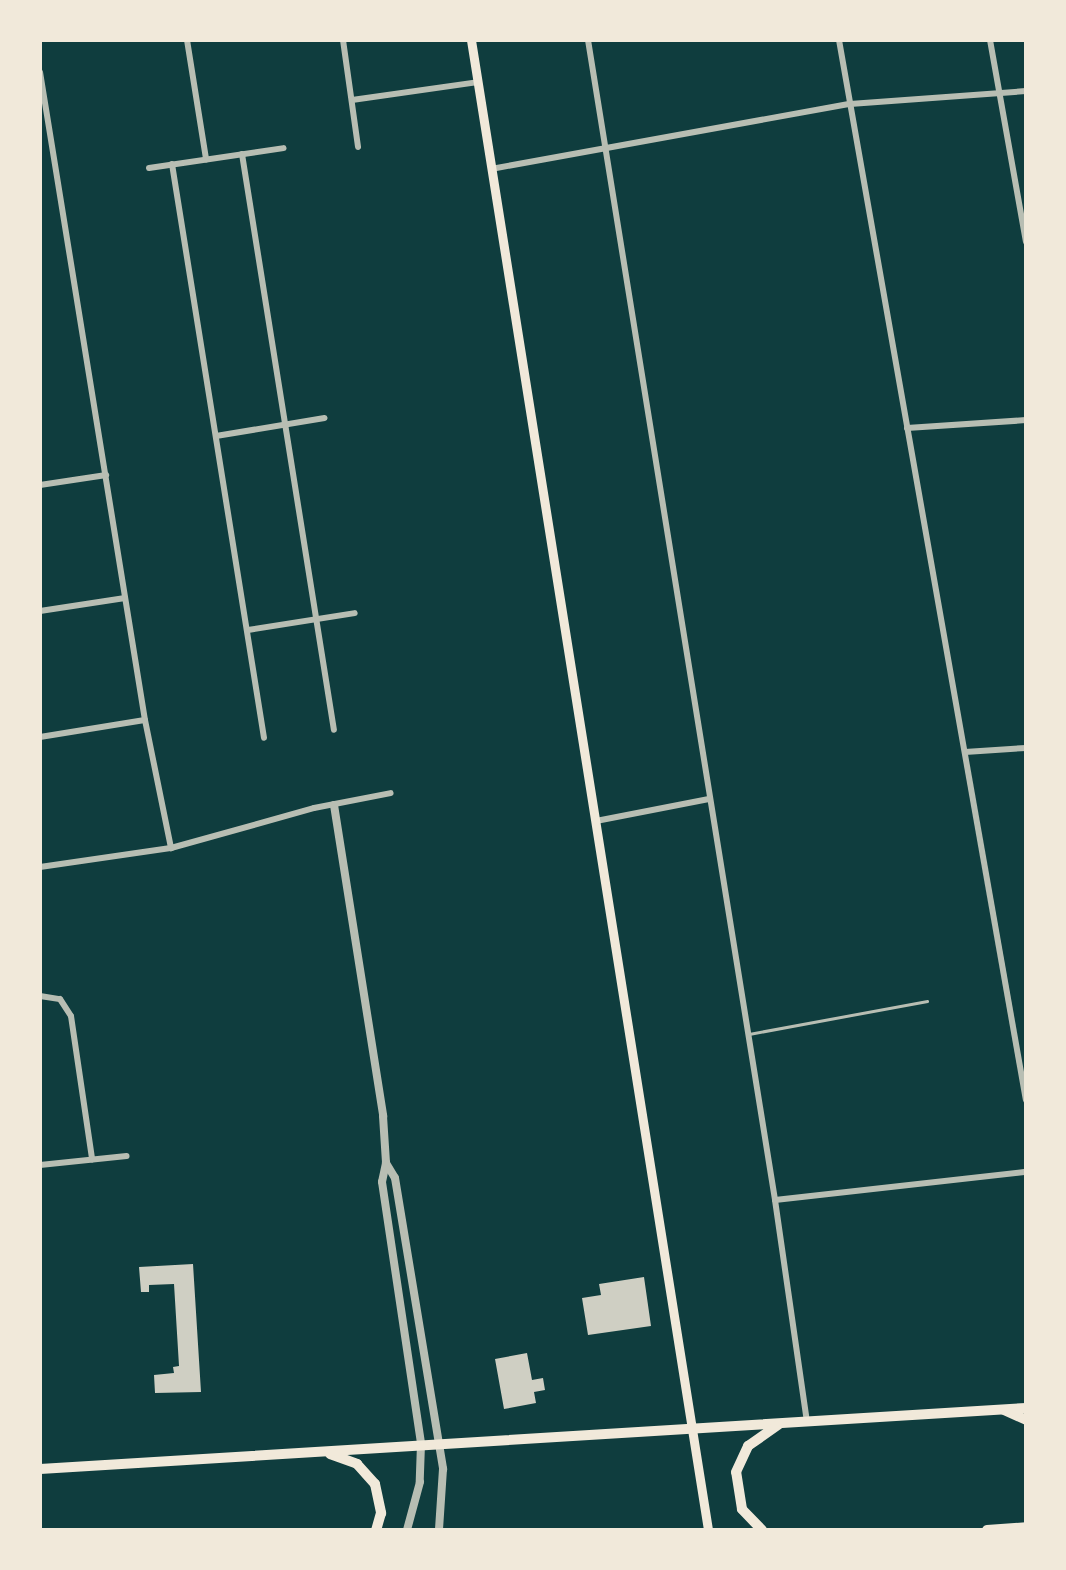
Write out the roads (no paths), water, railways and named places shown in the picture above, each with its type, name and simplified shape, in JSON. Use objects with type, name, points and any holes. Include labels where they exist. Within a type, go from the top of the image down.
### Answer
[{"type":"highway","points":[[40,1470],[1026,1408]]},
{"type":"highway","points":[[1002,1410],[1026,1420]]},
{"type":"highway","points":[[762,1530],[742,1508],[736,1472],[748,1446],[783,1422]]},
{"type":"highway","points":[[322,1451],[358,1464],[369,1474],[380,1498],[376,1530]]},
{"type":"highway","points":[[1005,1529],[1026,1519]]},
{"type":"highway","points":[[987,1530],[1026,1527]]},
{"type":"main road","points":[[471,40],[708,1530]]},
{"type":"street","points":[[187,40],[206,159]]},
{"type":"street","points":[[343,40],[358,147]]},
{"type":"street","points":[[588,40],[776,1200],[807,1421]]},
{"type":"street","points":[[839,40],[1026,1100]]},
{"type":"street","points":[[990,40],[1026,242]]},
{"type":"street","points":[[40,72],[145,720],[171,848]]},
{"type":"street","points":[[352,100],[478,82]]},
{"type":"street","points":[[492,170],[850,104],[1026,91]]},
{"type":"street","points":[[150,168],[284,148]]},
{"type":"street","points":[[242,154],[334,730]]},
{"type":"street","points":[[172,164],[264,738]]},
{"type":"street","points":[[216,436],[325,418]]},
{"type":"street","points":[[907,428],[1026,420]]},
{"type":"street","points":[[40,485],[106,475]]},
{"type":"street","points":[[40,611],[125,598]]},
{"type":"street","points":[[248,630],[354,613]]},
{"type":"street","points":[[40,737],[145,720]]},
{"type":"street","points":[[965,752],[1026,748]]},
{"type":"street","points":[[40,866],[171,848],[391,793]]},
{"type":"street","points":[[594,821],[709,798]]},
{"type":"street","points":[[334,805],[353,903],[386,1163],[382,1182],[421,1444],[420,1482],[408,1530]]},
{"type":"street","points":[[40,996],[60,998],[71,1016],[92,1159]]},
{"type":"street","points":[[40,1165],[127,1156]]},
{"type":"street","points":[[386,1163],[395,1178],[439,1443],[444,1489],[439,1530]]},
{"type":"street","points":[[776,1200],[1026,1172]]},
{"type":"lane","points":[[748,1034],[928,1001]]}]
